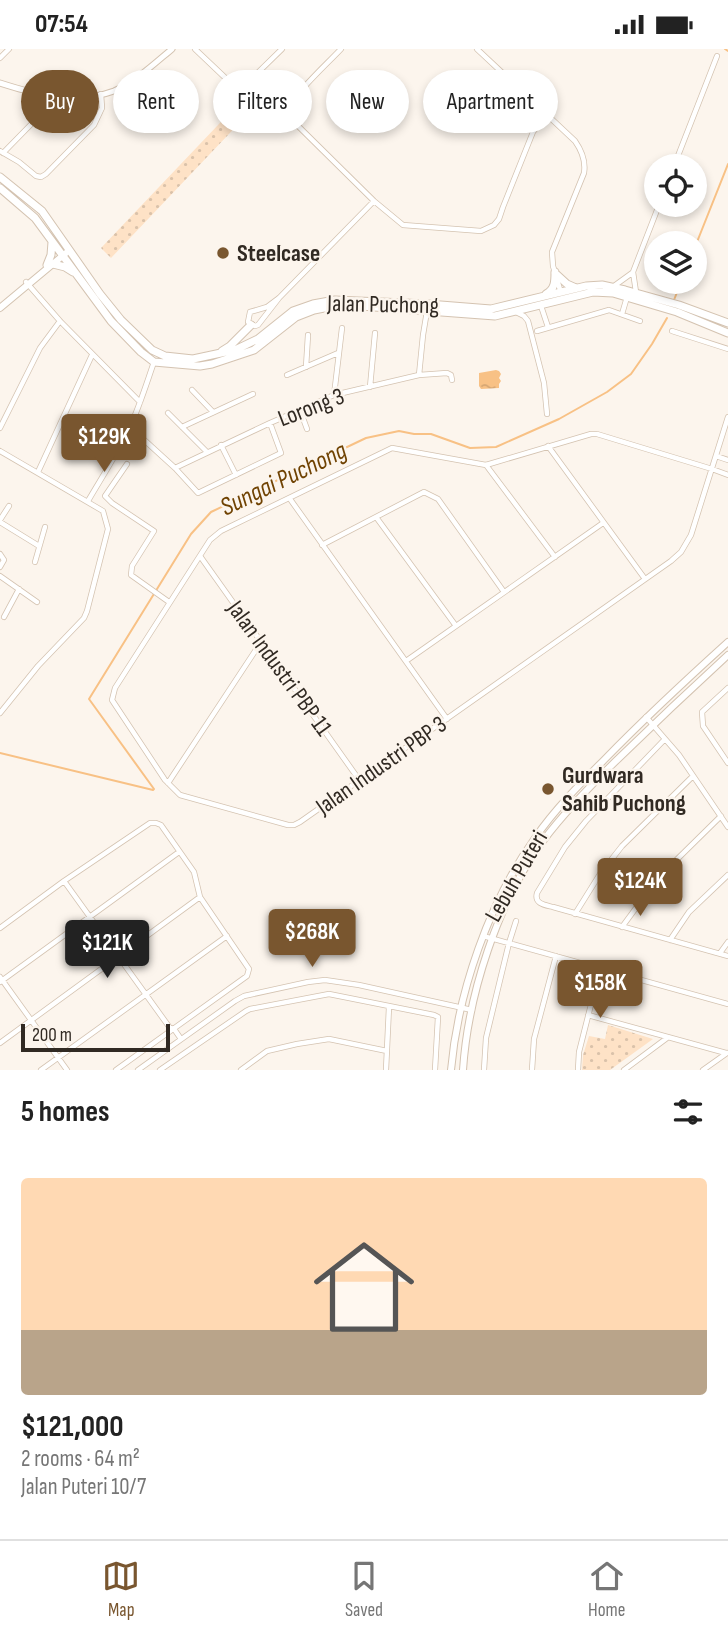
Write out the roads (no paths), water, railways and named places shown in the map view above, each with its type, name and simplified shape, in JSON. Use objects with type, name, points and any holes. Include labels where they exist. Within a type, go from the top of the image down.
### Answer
[{"type":"main road","name":"Jalan Puchong","points":[[0,177],[42,211],[121,320],[152,351],[165,356],[180,359],[205,358],[247,345],[293,311],[323,301],[346,299],[491,309],[537,304]]},
{"type":"main road","points":[[2,190],[35,218],[111,321],[153,362]]},
{"type":"main road","points":[[50,265],[51,239]]},
{"type":"main road","points":[[0,303],[69,249]]},
{"type":"main road","points":[[50,265],[65,267],[76,274]]},
{"type":"main road","points":[[555,272],[567,284],[577,288]]},
{"type":"main road","points":[[537,304],[552,289],[555,272]]},
{"type":"main road","points":[[0,308],[27,283]]},
{"type":"main road","name":"Jalan Puchong","points":[[153,362],[200,366],[243,355],[264,343],[296,317],[322,308],[348,306],[495,316],[516,312],[577,288],[593,285],[636,292],[662,304]]},
{"type":"main road","name":"Jalan Puchong","points":[[562,296],[593,292],[613,293],[728,323]]},
{"type":"main road","name":"Jalan Puchong","points":[[678,309],[728,333]]},
{"type":"main road","points":[[205,358],[230,346],[251,325]]},
{"type":"main road","name":"Lebuh Puteri","points":[[451,1070],[461,1007],[483,936],[510,878],[534,839],[562,804],[646,717],[728,642]]},
{"type":"main road","name":"Lebuh Puteri","points":[[463,1070],[472,1010],[493,939],[516,886],[542,842],[577,800],[728,655]]},
{"type":"street","points":[[0,58],[9,49]]},
{"type":"street","points":[[21,133],[2,152],[41,177],[94,125],[102,108],[101,95],[116,90],[144,72],[172,49]]},
{"type":"street","points":[[195,49],[236,88],[241,89],[282,49]]},
{"type":"street","points":[[341,49],[298,95],[289,109],[290,116],[374,201],[403,225],[481,232],[487,230],[499,219],[533,133]]},
{"type":"street","points":[[477,49],[499,70]]},
{"type":"street","points":[[679,154],[717,56]]},
{"type":"street","points":[[1,85],[21,91]]},
{"type":"street","points":[[558,126],[575,141],[583,155],[585,167],[552,252],[562,296]]},
{"type":"street","points":[[0,199],[2,190]]},
{"type":"street","points":[[279,298],[267,307],[250,312],[248,322],[258,325],[279,298],[374,201]]},
{"type":"street","points":[[614,287],[632,272],[654,217]]},
{"type":"street","points":[[632,272],[636,292]]},
{"type":"street","points":[[27,283],[140,403]]},
{"type":"street","points":[[622,314],[627,297]]},
{"type":"street","points":[[528,321],[537,304],[548,327]]},
{"type":"street","points":[[419,375],[428,310]]},
{"type":"street","points":[[537,331],[609,310],[640,321]]},
{"type":"street","points":[[516,312],[528,321],[544,383],[547,414]]},
{"type":"street","points":[[0,428],[40,348],[60,321]]},
{"type":"street","points":[[334,395],[342,328]]},
{"type":"street","points":[[672,331],[728,349]]},
{"type":"street","points":[[370,387],[375,333]]},
{"type":"street","points":[[306,367],[308,335]]},
{"type":"street","points":[[287,375],[339,352]]},
{"type":"street","points":[[38,472],[92,355]]},
{"type":"street","points":[[88,501],[130,427],[153,362]]},
{"type":"street","name":"Lorong 3","points":[[175,468],[334,395],[419,375],[447,373],[452,380]]},
{"type":"street","points":[[192,390],[214,412]]},
{"type":"street","points":[[182,427],[253,394]]},
{"type":"street","points":[[300,410],[307,429]]},
{"type":"street","points":[[167,413],[207,452]]},
{"type":"street","name":"Jalan Industri PBP 3","points":[[486,465],[392,448],[221,531],[210,540],[112,694],[115,705],[168,783],[180,795],[288,825],[307,818],[677,555],[689,541],[728,417]]},
{"type":"street","points":[[63,419],[118,451]]},
{"type":"street","points":[[130,427],[198,492],[281,453],[270,423]]},
{"type":"street","points":[[555,557],[486,465],[597,434],[728,475]]},
{"type":"street","points":[[221,445],[236,475]]},
{"type":"street","points":[[548,446],[645,579]]},
{"type":"street","points":[[0,451],[103,510],[108,529],[84,618],[38,666],[0,713]]},
{"type":"street","points":[[716,457],[728,460]]},
{"type":"street","points":[[127,464],[105,496],[153,531],[132,566],[131,575],[169,602]]},
{"type":"street","points":[[322,545],[424,492],[438,499],[504,592]]},
{"type":"street","points":[[290,499],[447,719]]},
{"type":"street","points":[[9,506],[0,521],[39,546]]},
{"type":"street","points":[[376,517],[456,626]]},
{"type":"street","points":[[406,661],[603,523]]},
{"type":"street","points":[[35,562],[45,527]]},
{"type":"street","points":[[0,554],[4,559],[0,567]]},
{"type":"street","name":"Jalan Industri PBP 11","points":[[200,556],[360,781]]},
{"type":"street","points":[[0,576],[37,602]]},
{"type":"street","points":[[4,617],[19,589]]},
{"type":"street","points":[[168,783],[261,642]]},
{"type":"street","points":[[728,688],[702,712],[704,726],[726,755],[728,762]]},
{"type":"street","points":[[646,717],[679,755],[728,827]]},
{"type":"street","points":[[663,736],[586,821],[565,848],[536,896],[539,903],[728,955]]},
{"type":"street","points":[[575,914],[600,874],[622,846],[693,776]]},
{"type":"street","points":[[622,927],[658,878],[721,816]]},
{"type":"street","points":[[0,928],[150,823],[161,825],[194,872],[200,897],[249,969],[248,974],[116,1070]]},
{"type":"street","points":[[67,1070],[1,980],[179,852]]},
{"type":"street","points":[[670,940],[689,912],[728,875]]},
{"type":"street","points":[[64,881],[179,1041]]},
{"type":"street","points":[[0,1042],[200,897]]},
{"type":"street","points":[[484,1070],[486,1038],[516,921]]},
{"type":"street","points":[[41,1070],[227,936]]},
{"type":"street","points":[[483,936],[728,1004]]},
{"type":"street","points":[[720,953],[728,943]]},
{"type":"street","points":[[531,1070],[534,1039],[556,956]]},
{"type":"street","points":[[578,1070],[579,1052],[600,968]]},
{"type":"street","points":[[138,1070],[235,1000],[308,982],[325,980],[359,985],[472,1010]]},
{"type":"street","points":[[160,1070],[250,1009],[328,994],[434,1014],[438,1017],[435,1070]]},
{"type":"street","points":[[386,1070],[389,1006]]},
{"type":"street","points":[[588,1015],[727,1053]]},
{"type":"street","points":[[624,1070],[667,1038]]},
{"type":"street","points":[[241,1070],[267,1051],[329,1039],[387,1051]]},
{"type":"street","points":[[703,1070],[727,1053]]},
{"type":"water","points":[[496,370],[501,374],[499,388],[481,389],[479,373]]},
{"type":"waterway","name":"Sungai Puchong","points":[[701,231],[728,164]]},
{"type":"waterway","name":"Sungai Puchong","points":[[674,300],[676,294]]},
{"type":"waterway","name":"Sungai Puchong","points":[[0,753],[153,790],[89,699],[191,534],[211,512],[366,438],[399,431],[431,434],[470,448],[496,447],[559,419],[607,392],[631,374],[667,318]]},
{"type":"place","name":"Steelcase","points":[[223,253]]},
{"type":"place","name":"Gurdwara Sahib Puchong","points":[[548,789]]}]
